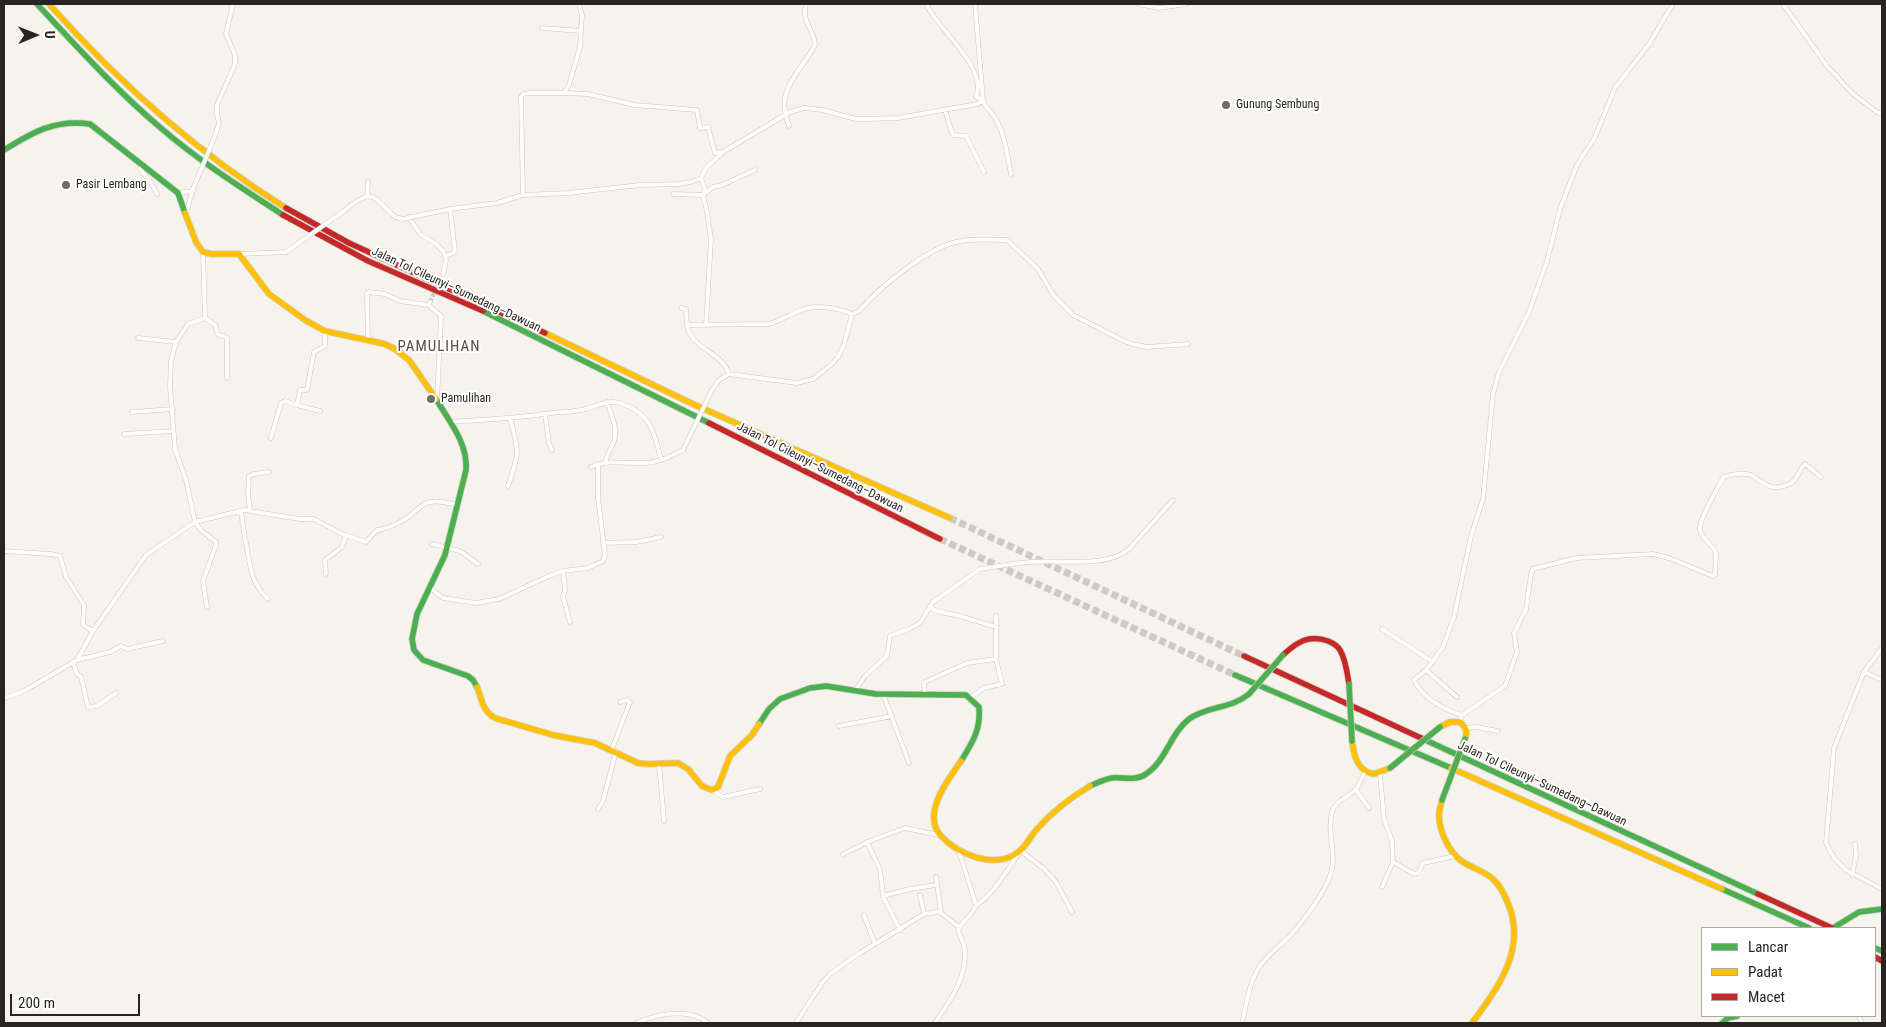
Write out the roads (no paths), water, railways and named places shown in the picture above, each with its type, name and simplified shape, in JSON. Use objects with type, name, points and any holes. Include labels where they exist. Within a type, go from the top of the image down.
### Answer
[{"type":"main road","name":"Jalan Tol Cileunyi–Sumedang–Dawuan","points":[[37,4],[110,81],[162,129],[227,178],[293,222],[368,261],[478,308],[940,539]]},
{"type":"main road","name":"Jalan Tol Cileunyi–Sumedang–Dawuan","points":[[49,4],[117,76],[165,122],[233,172],[296,214],[369,253],[479,301],[693,404],[950,518]]},
{"type":"main road","points":[[4,150],[37,130],[82,122],[94,126],[178,193],[197,246],[203,252],[239,254],[271,296],[305,320],[324,331],[368,340],[390,347],[409,360],[462,443],[467,459],[447,548],[441,568],[429,587],[413,629],[413,646],[419,657],[428,662],[473,679],[478,688],[484,709],[490,716],[543,732],[590,742],[614,750],[641,763],[674,762],[681,764],[690,771],[703,788],[712,790],[718,787],[730,756],[752,735],[769,709],[780,699],[810,688],[822,686],[883,694],[962,694],[970,697],[979,711],[979,726],[971,748],[942,788],[934,806],[932,817],[939,835],[971,856],[981,860],[1015,854],[1052,813],[1069,799],[1099,782],[1146,775],[1156,764],[1176,731],[1188,720],[1205,711],[1233,705],[1243,700],[1298,640],[1315,637],[1337,646],[1341,653],[1349,684],[1353,755],[1356,764],[1365,772],[1380,774],[1440,727],[1450,722],[1460,722],[1466,728],[1467,734],[1442,800],[1439,815],[1443,831],[1455,856],[1484,872],[1494,880],[1509,903],[1516,932],[1512,954],[1503,980],[1472,1023]]},
{"type":"main road","name":"Jalan Tol Cileunyi–Sumedang–Dawuan","points":[[1244,656],[1521,786],[1830,927]]},
{"type":"main road","name":"Jalan Tol Cileunyi–Sumedang–Dawuan","points":[[1235,675],[1517,797],[1807,927]]},
{"type":"main road","points":[[1834,927],[1859,912],[1882,909]]},
{"type":"street","points":[[186,215],[193,190],[219,123],[217,105],[235,64],[234,55],[226,34],[233,4]]},
{"type":"street","points":[[564,93],[572,78],[580,47],[582,15],[579,4]]},
{"type":"street","points":[[789,126],[783,102],[786,92],[814,45],[813,35],[804,16],[806,4]]},
{"type":"street","points":[[926,4],[973,67],[978,83],[976,97],[983,101]]},
{"type":"street","points":[[975,4],[983,105],[993,115],[1001,131],[1007,150],[1011,174]]},
{"type":"street","points":[[1138,4],[1159,8],[1187,4]]},
{"type":"street","points":[[1462,715],[1447,710],[1420,691],[1414,680],[1426,670],[1443,648],[1454,617],[1471,536],[1483,499],[1493,394],[1499,372],[1529,312],[1547,260],[1560,209],[1577,165],[1594,137],[1615,88],[1649,44],[1673,4]]},
{"type":"street","points":[[1783,4],[1823,60],[1844,84],[1877,112],[1882,114]]},
{"type":"street","points":[[542,28],[581,31]]},
{"type":"street","points":[[523,195],[521,97],[523,94],[588,94],[634,105],[696,110],[700,128],[708,128],[715,153],[724,152]]},
{"type":"street","points":[[239,254],[286,252],[355,202],[367,196],[375,198],[399,219],[450,209],[497,203],[523,195],[568,193],[640,185],[680,184],[700,178],[706,168],[724,152],[785,115],[804,108],[822,110],[856,119],[898,118],[977,104],[983,101]]},
{"type":"street","points":[[945,110],[952,133],[954,135],[966,136],[984,172]]},
{"type":"street","points":[[141,165],[140,169],[147,177],[156,194]]},
{"type":"street","points":[[673,194],[703,195],[712,187],[722,186],[755,170]]},
{"type":"street","points":[[700,178],[705,189],[703,195],[711,239],[706,324]]},
{"type":"street","points":[[367,196],[368,182]]},
{"type":"street","points":[[178,193],[193,190]]},
{"type":"street","points":[[446,256],[455,252],[450,209]]},
{"type":"street","points":[[409,217],[420,234],[436,244],[446,256],[443,274]]},
{"type":"street","points":[[687,325],[769,324],[803,309],[818,307],[852,314],[897,276],[931,252],[957,242],[976,239],[1006,240],[1038,270],[1054,296],[1073,315],[1122,340],[1140,346],[1188,344]]},
{"type":"street","points":[[203,252],[205,318]]},
{"type":"street","points":[[368,340],[367,293],[385,294],[400,301],[429,304],[441,316],[437,402]]},
{"type":"street","points":[[681,308],[686,308],[687,325],[693,338],[721,361],[726,366],[729,374]]},
{"type":"street","points":[[591,467],[605,463],[647,463],[661,460],[683,450],[718,380],[729,374],[797,383],[813,379],[838,357],[844,345],[852,314]]},
{"type":"street","points":[[205,318],[188,324],[176,342],[171,361],[170,387],[175,449],[186,480],[195,522],[201,530],[216,542],[203,581],[207,607]]},
{"type":"street","points":[[205,318],[215,325],[218,336],[227,338],[228,378]]},
{"type":"street","points":[[297,405],[300,390],[308,389],[314,352],[325,346],[324,331]]},
{"type":"street","points":[[138,338],[176,342]]},
{"type":"street","points":[[271,438],[281,403],[285,402],[320,411]]},
{"type":"street","points":[[449,422],[545,414],[584,409],[607,402],[622,404],[639,413],[650,423],[657,440],[661,460]]},
{"type":"street","points":[[605,463],[607,453],[615,439],[616,430],[607,402]]},
{"type":"street","points":[[132,412],[173,408]]},
{"type":"street","points":[[545,414],[552,450]]},
{"type":"street","points":[[508,486],[518,453],[518,443],[510,418]]},
{"type":"street","points":[[124,434],[173,431]]},
{"type":"street","points":[[429,587],[443,598],[476,603],[499,600],[549,576],[588,568],[603,561],[605,555],[598,498],[598,464]]},
{"type":"street","points":[[1460,722],[1462,715],[1505,686],[1517,652],[1514,633],[1526,609],[1533,570],[1576,558],[1653,554],[1669,558],[1713,576],[1715,574],[1716,554],[1700,528],[1723,478],[1730,475],[1752,475],[1769,487],[1778,488],[1796,480],[1805,464],[1821,477]]},
{"type":"street","points":[[250,511],[248,494],[249,476],[269,472]]},
{"type":"street","points":[[855,691],[865,676],[887,656],[890,636],[920,623],[929,607],[938,598],[980,569],[1032,562],[1092,561],[1123,554],[1173,500]]},
{"type":"street","points":[[116,693],[97,706],[88,707],[81,677],[77,674],[75,661],[93,631],[146,555],[195,522],[241,511],[250,511],[300,519],[314,519],[346,535],[366,542],[377,530],[383,530],[409,517],[420,506],[431,502],[445,502],[457,505]]},
{"type":"street","points":[[241,511],[242,527],[254,583],[268,600]]},
{"type":"street","points":[[326,574],[325,560],[342,547],[346,535]]},
{"type":"street","points":[[603,543],[636,542],[661,537]]},
{"type":"street","points":[[432,544],[465,554],[478,564]]},
{"type":"street","points":[[4,551],[60,556],[66,577],[84,604],[83,625],[93,631]]},
{"type":"street","points":[[563,572],[565,590],[563,597],[570,622]]},
{"type":"street","points":[[929,607],[940,612],[997,627]]},
{"type":"street","points":[[970,697],[984,688],[1002,684],[996,660],[996,616]]},
{"type":"street","points":[[1382,629],[1433,662]]},
{"type":"street","points":[[4,698],[24,691],[75,661],[110,652],[121,646],[127,649],[163,641]]},
{"type":"street","points":[[1882,648],[1864,672],[1834,748],[1826,843],[1839,865],[1852,875],[1882,889]]},
{"type":"street","points":[[925,693],[925,682],[967,663],[996,660]]},
{"type":"street","points":[[1426,670],[1457,697]]},
{"type":"street","points":[[1864,672],[1882,680]]},
{"type":"street","points":[[883,694],[909,763]]},
{"type":"street","points":[[598,810],[602,801],[614,750],[630,702],[626,700],[620,702]]},
{"type":"street","points":[[839,726],[892,716]]},
{"type":"street","points":[[1466,728],[1476,727],[1498,731]]},
{"type":"street","points":[[659,763],[664,821]]},
{"type":"street","points":[[1242,1023],[1248,998],[1259,967],[1291,934],[1320,894],[1330,876],[1334,858],[1330,820],[1332,811],[1335,805],[1356,790],[1365,772]]},
{"type":"street","points":[[1380,774],[1384,819],[1392,841],[1393,862],[1382,887]]},
{"type":"street","points":[[712,790],[723,797],[760,789]]},
{"type":"street","points":[[1356,790],[1369,808]]},
{"type":"street","points":[[842,854],[867,842],[905,828],[939,835]]},
{"type":"street","points":[[867,842],[880,869],[883,896],[900,930]]},
{"type":"street","points":[[1852,875],[1856,856],[1855,844]]},
{"type":"street","points":[[958,848],[976,905]]},
{"type":"street","points":[[935,1023],[952,997],[961,978],[965,953],[964,945],[958,932],[959,927],[972,913],[976,905],[990,894],[1020,850],[1056,882],[1072,912]]},
{"type":"street","points":[[1393,862],[1414,874],[1418,873],[1422,864],[1455,856]]},
{"type":"street","points":[[936,877],[941,913]]},
{"type":"street","points":[[883,896],[936,884]]},
{"type":"street","points":[[920,895],[924,914]]},
{"type":"street","points":[[796,1023],[822,982],[831,973],[924,914],[941,913],[959,927]]},
{"type":"street","points":[[864,914],[875,944]]},
{"type":"street","points":[[636,1023],[668,1014],[693,1014],[708,1023]]},
{"type":"tunnel","points":[[430,302],[436,289]]},
{"type":"tunnel","points":[[950,518],[1244,656]]},
{"type":"tunnel","points":[[940,539],[1235,675]]},
{"type":"place","name":"Gunung Sembung","points":[[1226,105]]},
{"type":"place","name":"Pasir Lembang","points":[[66,185]]},
{"type":"place","name":"Pamulihan","points":[[431,399]]},
{"type":"district","name":"PAMULIHAN","points":[[439,347]]}]
